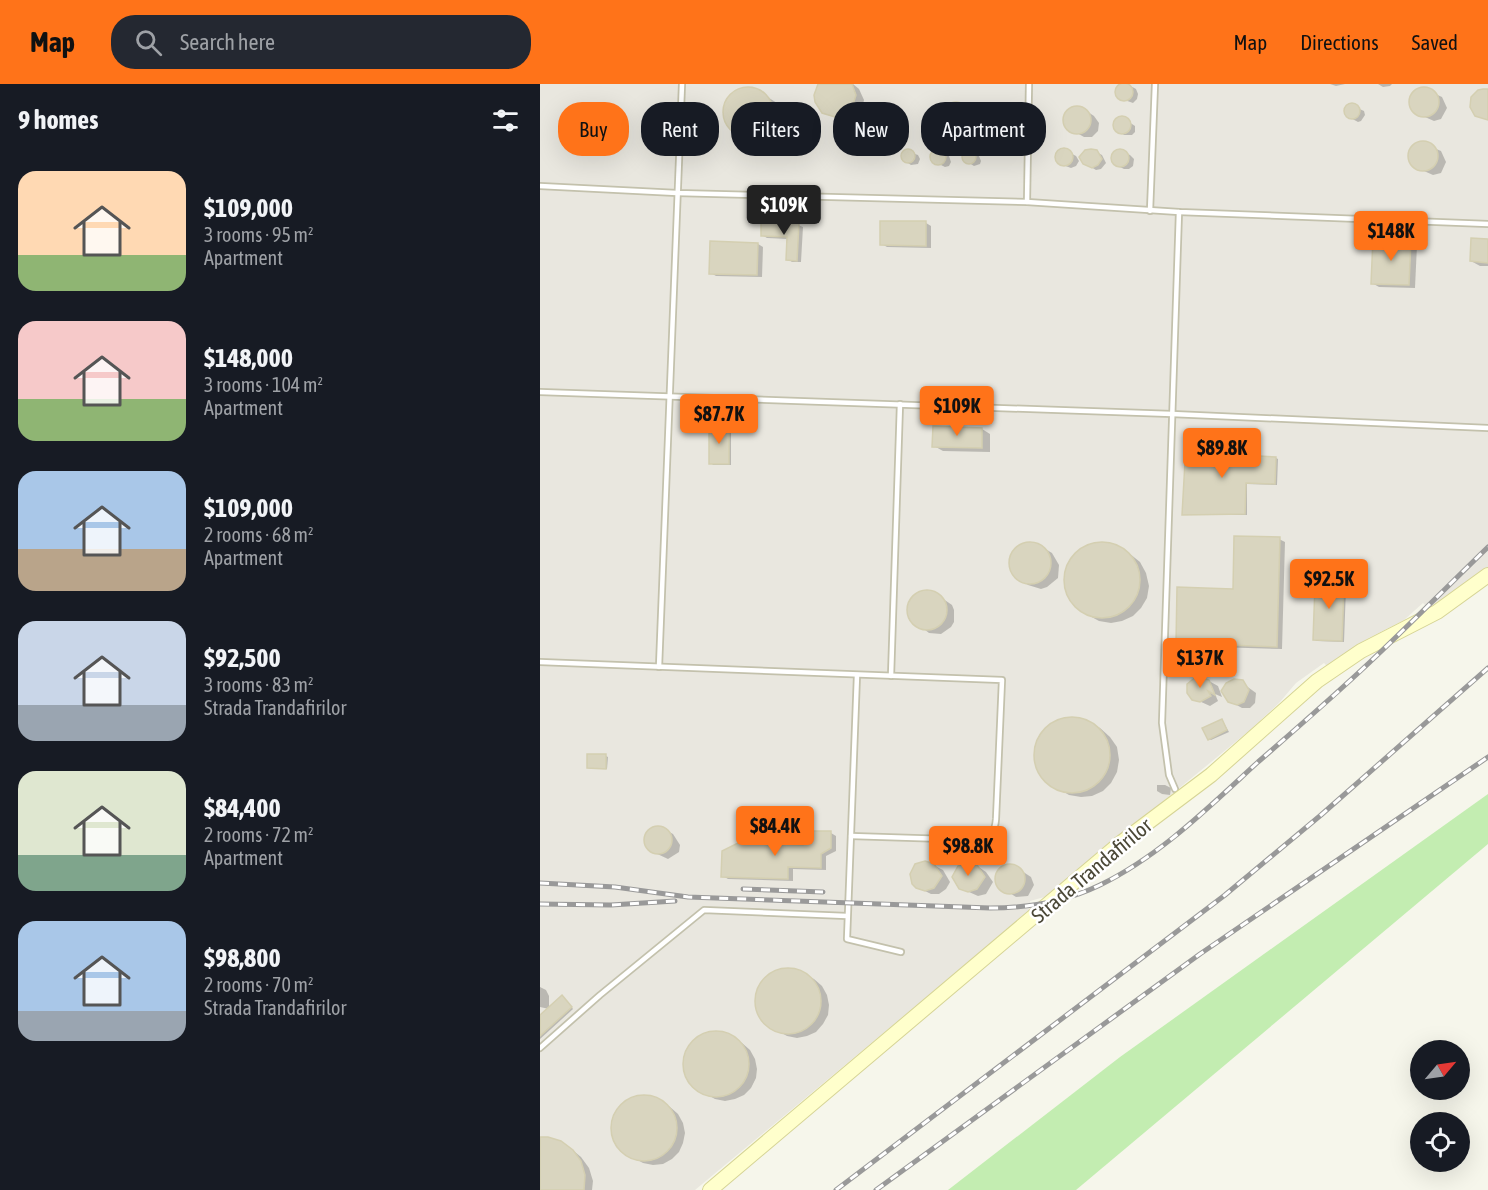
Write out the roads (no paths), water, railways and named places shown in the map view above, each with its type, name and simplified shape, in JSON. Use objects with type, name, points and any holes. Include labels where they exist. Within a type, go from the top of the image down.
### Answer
[{"type":"main road","name":"Strada Trandafirilor","points":[[710,1190],[1118,845],[1211,775],[1317,681],[1361,651],[1437,612],[1488,575]]},
{"type":"lane","points":[[659,667],[682,84]]},
{"type":"lane","points":[[1027,202],[1029,84]]},
{"type":"lane","points":[[1150,211],[1155,84]]},
{"type":"lane","points":[[540,186],[677,193],[1027,202],[1150,211],[1488,224]]},
{"type":"lane","points":[[1175,789],[1169,775],[1162,723],[1179,212]]},
{"type":"lane","points":[[540,392],[1172,414],[1488,428]]},
{"type":"lane","points":[[891,676],[900,404]]},
{"type":"lane","points":[[540,662],[1002,680],[996,826],[990,836],[977,840],[850,836]]},
{"type":"lane","points":[[857,675],[847,939],[902,952]]},
{"type":"lane","points":[[540,1048],[600,995],[705,910],[847,916]]},
{"type":"railway","points":[[540,883],[615,887],[688,897],[990,908],[1019,907],[1074,896],[1100,885],[1143,860],[1203,813],[1356,675],[1488,547]]},
{"type":"railway","points":[[836,1190],[1225,895],[1321,815],[1488,668]]},
{"type":"railway","points":[[876,1190],[1200,954],[1488,757]]},
{"type":"railway","points":[[743,889],[823,892]]},
{"type":"railway","points":[[540,904],[611,905],[675,901]]}]
